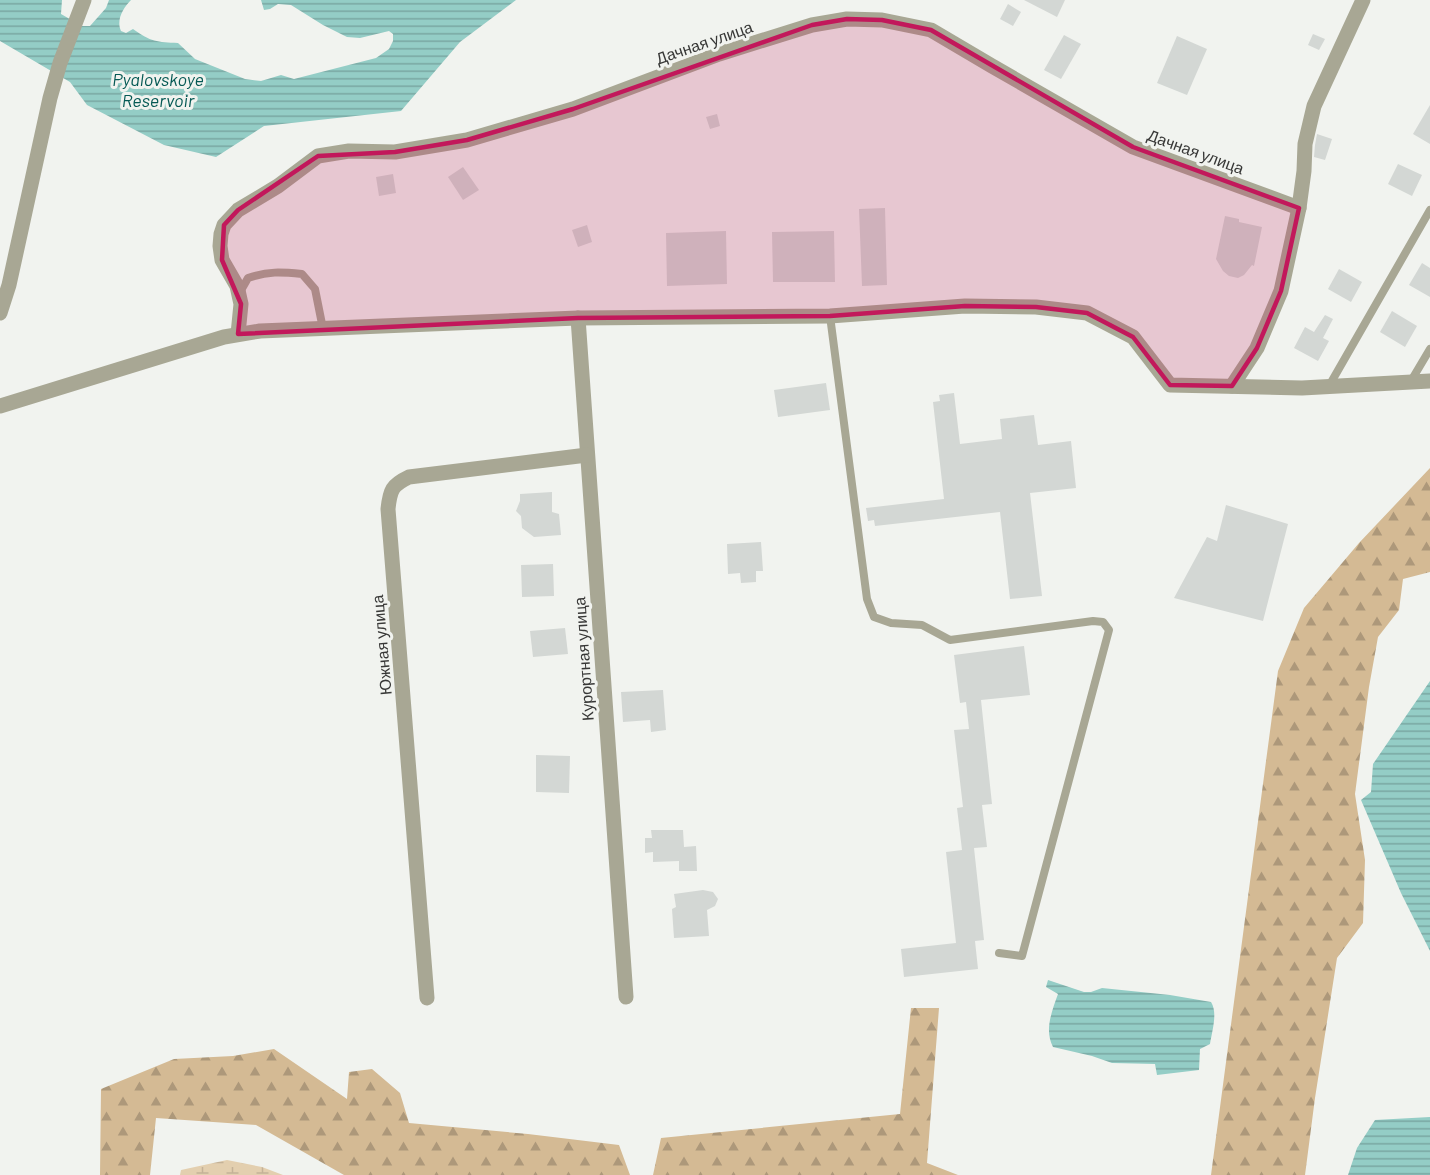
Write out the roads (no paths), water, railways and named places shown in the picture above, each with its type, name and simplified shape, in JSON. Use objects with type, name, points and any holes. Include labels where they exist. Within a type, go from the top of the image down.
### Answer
[{"type":"street","points":[[1232,387],[1257,348],[1281,291],[1299,208],[1305,144],[1314,106],[1363,0]]},
{"type":"street","points":[[1,308],[9,285],[50,98],[60,63],[84,2]]},
{"type":"street","name":"Дачная улица","points":[[238,334],[241,312],[240,293],[222,260],[220,246],[224,225],[238,210],[278,186],[318,156],[349,151],[395,152],[467,140],[573,109],[719,54],[812,25],[847,20],[882,20],[931,30],[1133,147],[1299,208]]},
{"type":"street","points":[[0,406],[238,334],[260,331],[578,318],[830,316],[965,306],[1036,307],[1087,312],[1133,338],[1170,385],[1302,388],[1430,381]]},
{"type":"street","name":"Курортная улица","points":[[578,318],[626,997]]},
{"type":"street","name":"Южная улица","points":[[427,998],[388,509],[389,494],[396,483],[409,477],[587,455]]},
{"type":"lane","points":[[1328,387],[1430,210]]},
{"type":"lane","points":[[240,293],[248,278],[262,273],[302,274],[315,289],[323,329]]},
{"type":"lane","points":[[830,316],[867,599],[874,617],[891,623],[922,625],[950,640],[1093,621],[1103,622],[1109,630],[1022,956],[999,953]]},
{"type":"lane","points":[[1411,382],[1430,349]]},
{"type":"water","name":"Pyalovskoye Reservoir","points":[[0,0],[62,0],[61,14],[82,26],[90,26],[106,8],[109,0],[131,0],[121,14],[119,23],[121,31],[126,33],[133,29],[154,40],[178,43],[195,59],[245,79],[261,81],[281,75],[294,79],[376,58],[389,49],[393,41],[393,34],[389,31],[360,38],[347,37],[291,5],[278,4],[264,10],[261,0],[516,0],[460,42],[401,111],[264,126],[216,157],[164,145],[87,105],[70,82],[0,41]]},
{"type":"water","points":[[1430,681],[1430,951],[1401,893],[1361,800],[1371,792],[1373,764]]},
{"type":"water","points":[[1048,980],[1084,992],[1102,988],[1211,1002],[1214,1011],[1213,1028],[1210,1044],[1200,1049],[1199,1070],[1157,1075],[1155,1064],[1112,1063],[1053,1047],[1049,1027],[1058,994],[1046,987]]},
{"type":"water","points":[[1430,1117],[1430,1175],[1348,1175],[1357,1148],[1375,1120]]}]
